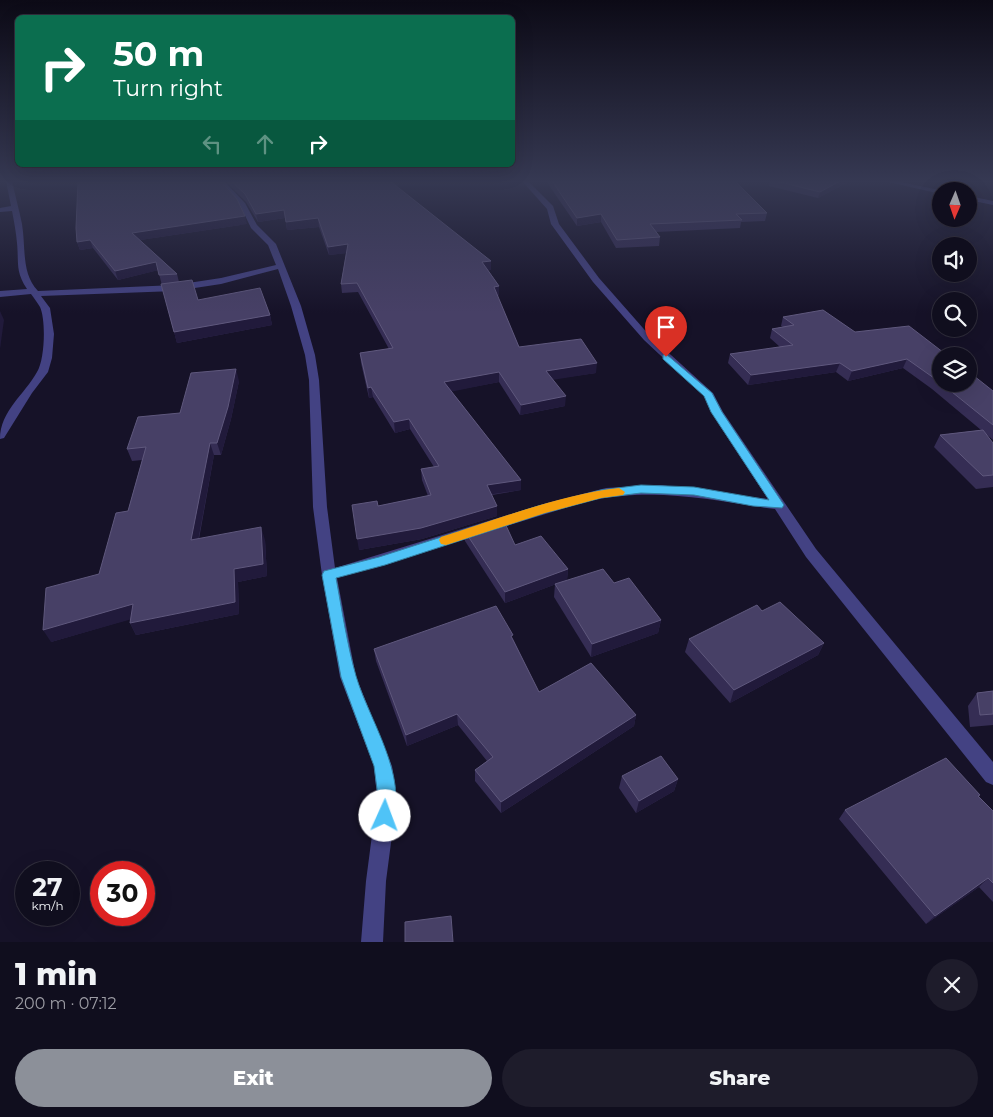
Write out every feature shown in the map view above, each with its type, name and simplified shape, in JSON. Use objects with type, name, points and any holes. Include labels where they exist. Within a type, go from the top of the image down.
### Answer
[{"type":"street","points":[[0,435],[27,392],[43,372],[47,358],[48,320],[45,308],[24,278],[22,272],[22,245],[18,225]]},
{"type":"street","points":[[254,225],[272,244],[304,330],[314,380],[320,507],[329,575],[348,677],[383,766],[387,797],[376,881],[372,942]]},
{"type":"street","points":[[556,225],[596,280],[647,338],[709,395],[717,412],[811,553],[993,776]]},
{"type":"street","points":[[0,294],[175,288],[221,281],[281,266]]},
{"type":"street","points":[[329,575],[380,562],[542,509],[601,494],[641,489],[694,491],[778,505]]},
{"type":"building","points":[[76,225],[185,225],[132,233],[177,274],[159,275],[156,262],[115,271],[90,240],[77,242]]},
{"type":"building","points":[[320,225],[445,225],[491,261],[482,262],[499,286],[494,287],[519,347],[581,339],[597,363],[546,371],[566,396],[521,405],[499,372],[444,382],[521,480],[487,485],[497,506],[421,528],[357,539],[352,505],[377,501],[378,506],[431,495],[421,469],[439,466],[409,419],[394,422],[371,387],[368,388],[360,353],[393,348],[357,283],[341,284],[348,244],[328,247]]},
{"type":"building","points":[[608,225],[651,225],[660,237],[617,240]]},
{"type":"building","points":[[192,280],[198,300],[260,288],[270,315],[174,332],[161,284]]},
{"type":"building","points":[[823,310],[855,332],[909,326],[936,347],[932,347],[932,377],[907,359],[852,371],[840,363],[751,375],[730,354],[793,345],[772,329],[794,325],[783,317]]},
{"type":"building","points":[[236,369],[228,407],[217,443],[210,443],[191,540],[261,527],[263,564],[234,569],[235,602],[130,623],[133,604],[43,630],[46,588],[99,574],[116,513],[128,511],[146,447],[127,449],[138,417],[180,413],[191,373]]},
{"type":"building","points":[[977,378],[993,391],[993,425],[952,392],[977,392]]},
{"type":"building","points":[[983,430],[993,443],[993,475],[983,476],[940,435]]},
{"type":"building","points":[[503,519],[515,545],[541,536],[568,569],[505,592],[464,530]]},
{"type":"building","points":[[603,569],[614,583],[629,578],[661,620],[592,644],[555,584]]},
{"type":"building","points":[[780,602],[824,643],[734,690],[689,639],[757,605],[762,611]]},
{"type":"building","points":[[496,606],[513,635],[511,636],[539,692],[591,663],[636,715],[501,802],[475,770],[493,757],[457,714],[406,735],[374,649]]},
{"type":"building","points":[[993,691],[993,714],[980,715],[977,693]]},
{"type":"building","points":[[661,756],[678,779],[639,801],[622,776]]},
{"type":"building","points":[[946,758],[993,811],[993,883],[988,878],[935,916],[845,810]]},
{"type":"building","points":[[451,916],[453,942],[405,942],[405,922]]},
{"type":"slow traffic","points":[[446,540],[542,509],[601,494],[619,492]]},
{"type":"route","points":[[385,816],[387,797],[383,766],[348,677],[329,575],[380,562],[542,509],[601,494],[641,489],[694,491],[778,505],[717,412],[709,395],[666,357]]}]
